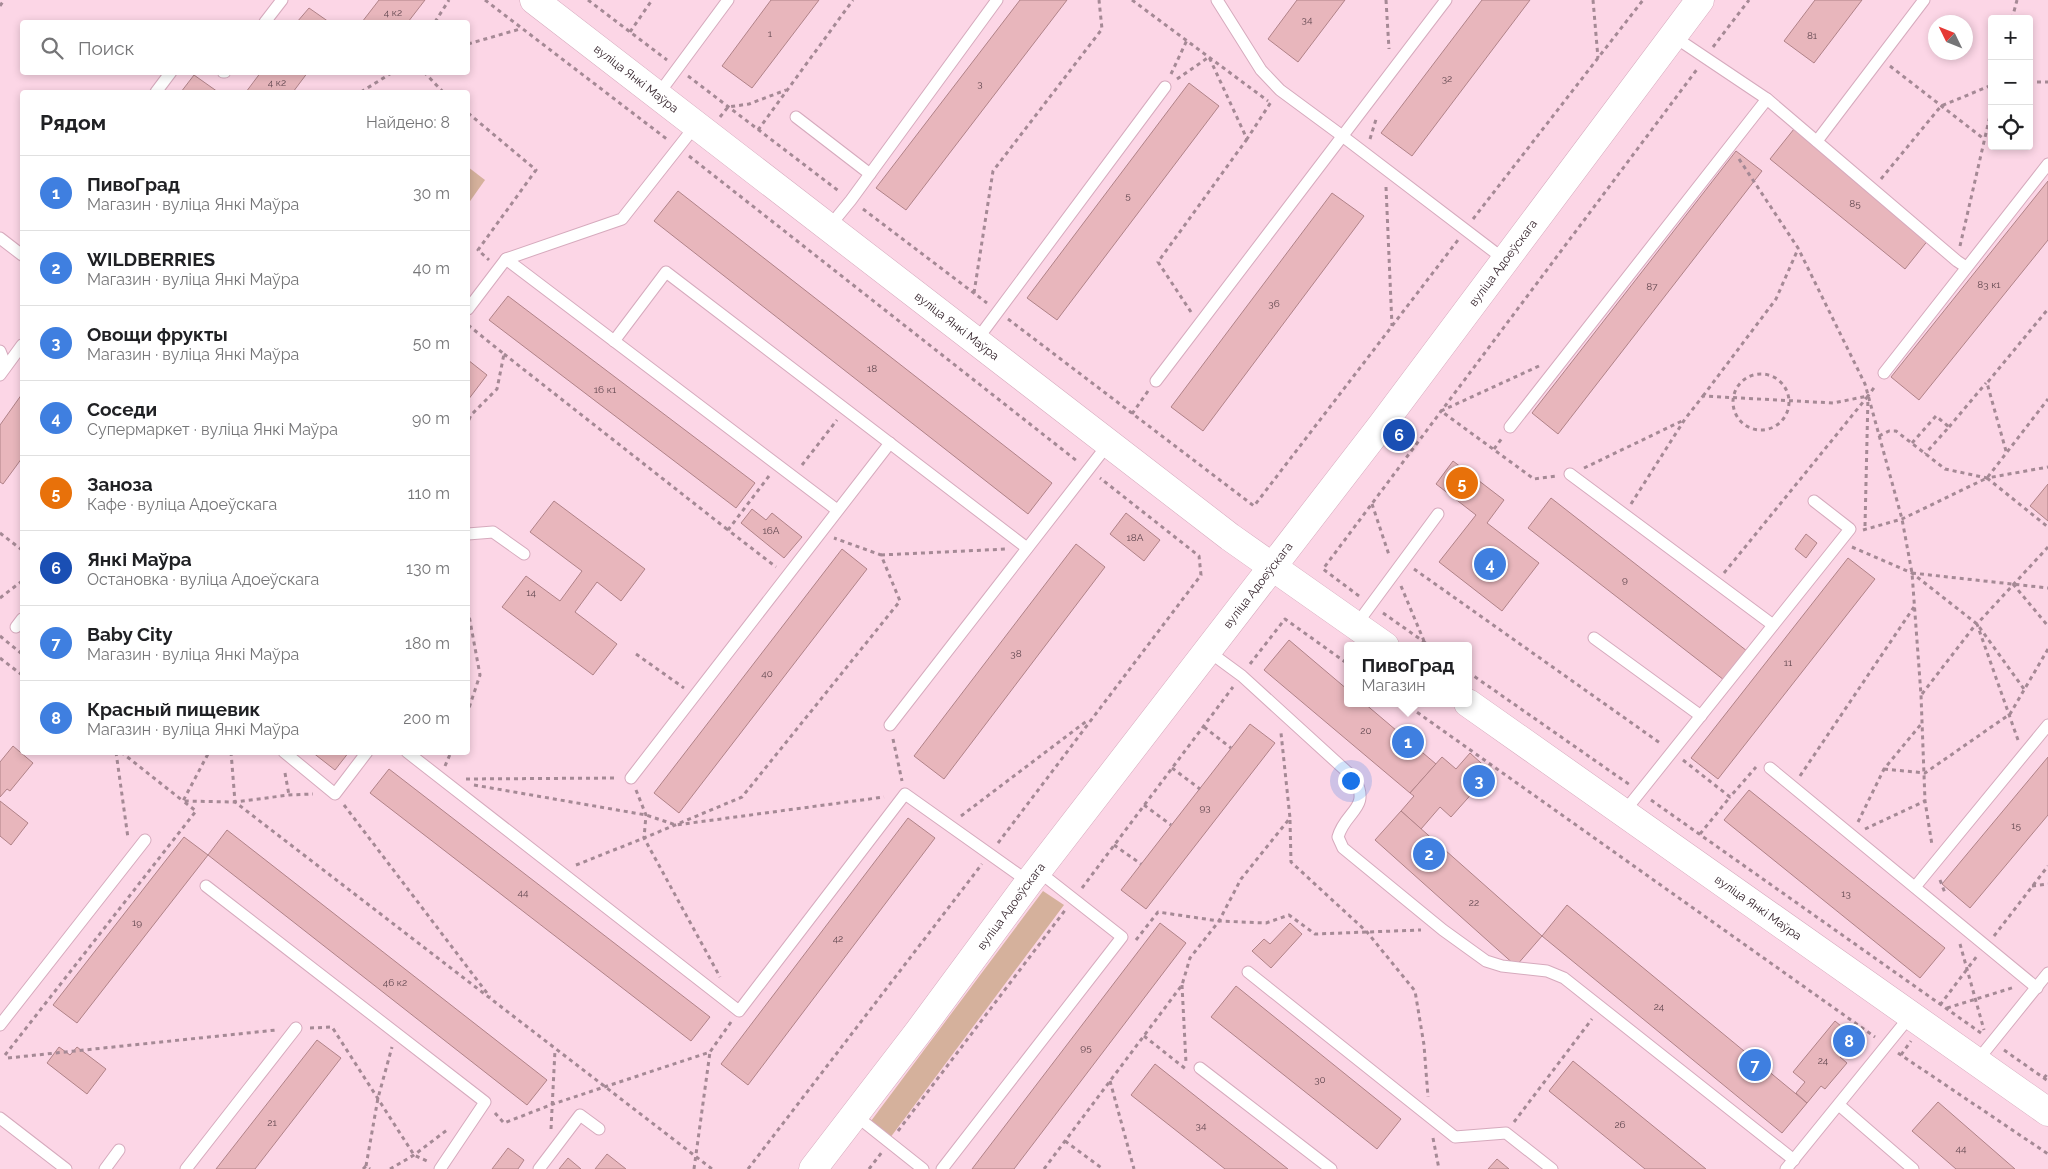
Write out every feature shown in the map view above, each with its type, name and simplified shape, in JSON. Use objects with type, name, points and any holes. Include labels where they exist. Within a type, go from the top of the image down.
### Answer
[{"type":"street","name":"вуліца Адоеўскага","points":[[813,1169],[1033,877],[1273,567],[1700,0]]},
{"type":"street","name":"вуліца Янкі Маўра","points":[[547,4],[657,96],[1230,537],[1379,642]]},
{"type":"street","name":"вуліца Янкі Маўра","points":[[1472,705],[1632,802],[1925,1014],[1985,1052],[2048,1112]]},
{"type":"lane","points":[[267,20],[282,0]]},
{"type":"lane","points":[[657,96],[728,0]]},
{"type":"lane","points":[[829,227],[851,200],[997,0]]},
{"type":"lane","points":[[1217,0],[1262,70],[1280,90],[1505,260]]},
{"type":"lane","points":[[1153,384],[1341,135],[1446,0]]},
{"type":"lane","points":[[1817,141],[1924,0]]},
{"type":"lane","points":[[1673,36],[1767,99],[1962,264]]},
{"type":"lane","points":[[158,90],[169,75]]},
{"type":"lane","points":[[976,341],[1165,87]]},
{"type":"lane","points":[[1510,427],[1767,99]]},
{"type":"lane","points":[[796,117],[870,174]]},
{"type":"lane","points":[[470,306],[503,264],[622,219],[696,125]]},
{"type":"lane","points":[[1881,377],[1962,264],[2048,164]]},
{"type":"lane","points":[[0,238],[20,253]]},
{"type":"lane","points":[[503,264],[614,341],[837,510]]},
{"type":"lane","points":[[614,341],[666,272],[1027,548]]},
{"type":"lane","points":[[3,370],[20,348]]},
{"type":"lane","points":[[0,351],[3,370]]},
{"type":"lane","points":[[890,725],[1109,442]]},
{"type":"lane","points":[[631,778],[890,443]]},
{"type":"lane","points":[[1570,474],[1773,625]]},
{"type":"lane","points":[[1632,802],[1850,529],[1814,501]]},
{"type":"lane","points":[[1356,625],[1438,514]]},
{"type":"lane","points":[[470,534],[492,532],[524,554]]},
{"type":"lane","points":[[1594,638],[1701,716]]},
{"type":"lane","points":[[1208,651],[1242,676],[1355,779],[1361,790],[1360,803],[1340,827],[1338,837],[1343,848],[1443,930],[1486,961],[1502,966],[1547,971],[1564,978],[1794,1160]]},
{"type":"lane","points":[[1915,887],[2048,725]]},
{"type":"lane","points":[[288,755],[335,794],[365,755]]},
{"type":"lane","points":[[411,755],[738,1010],[905,794],[990,854],[1033,877],[1122,937],[942,1169]]},
{"type":"lane","points":[[1770,768],[2033,985]]},
{"type":"lane","points":[[0,1024],[145,840]]},
{"type":"lane","points":[[206,886],[485,1102],[440,1168]]},
{"type":"lane","points":[[1248,972],[1455,1137],[1506,1132],[1552,1169]]},
{"type":"lane","points":[[1985,1052],[2033,985],[2048,973]]},
{"type":"lane","points":[[1786,1169],[1888,1046],[1925,1014]]},
{"type":"lane","points":[[186,1169],[296,1028]]},
{"type":"lane","points":[[1200,1068],[1331,1169]]},
{"type":"lane","points":[[1839,1105],[1913,1169]]},
{"type":"lane","points":[[539,1169],[580,1115],[599,1130]]},
{"type":"lane","points":[[855,1115],[923,1169]]},
{"type":"lane","points":[[0,1118],[66,1169]]},
{"type":"lane","points":[[104,1169],[119,1150]]},
{"type":"path","points":[[0,6],[4,0]]},
{"type":"path","points":[[436,20],[449,0]]},
{"type":"path","points":[[485,0],[678,148],[1199,556],[1201,575],[748,1169]]},
{"type":"path","points":[[588,0],[1254,506],[1643,0]]},
{"type":"path","points":[[630,32],[652,0]]},
{"type":"path","points":[[758,130],[853,0]]},
{"type":"path","points":[[974,294],[993,171],[1102,29],[1099,0]]},
{"type":"path","points":[[1132,0],[1278,108]]},
{"type":"path","points":[[1593,0],[1598,59]]},
{"type":"path","points":[[1323,569],[1749,0]]},
{"type":"path","points":[[2013,15],[2017,0]]},
{"type":"path","points":[[470,43],[521,28]]},
{"type":"path","points":[[1165,87],[1187,40]]},
{"type":"path","points":[[1165,87],[1209,57]]},
{"type":"path","points":[[1209,57],[1247,139]]},
{"type":"path","points":[[1879,59],[1984,139]]},
{"type":"path","points":[[364,90],[388,75]]},
{"type":"path","points":[[427,75],[441,90]]},
{"type":"path","points":[[2033,82],[2048,82]]},
{"type":"path","points":[[1872,188],[1941,106],[1988,87]]},
{"type":"path","points":[[728,106],[749,104],[788,90]]},
{"type":"path","points":[[1199,323],[1158,262],[1280,90]]},
{"type":"path","points":[[470,115],[536,170],[478,250],[503,264]]},
{"type":"path","points":[[1962,264],[1988,123]]},
{"type":"path","points":[[1730,145],[1798,248],[1865,384],[1902,519],[1912,573],[1923,723],[1925,801],[1934,863],[1954,919],[1966,970],[1986,1037],[1947,1008]]},
{"type":"path","points":[[1380,182],[1386,186],[1392,326]]},
{"type":"path","points":[[1623,515],[1685,419],[1776,299],[1798,248]]},
{"type":"path","points":[[1926,454],[2048,309]]},
{"type":"path","points":[[470,327],[787,576]]},
{"type":"path","points":[[1441,411],[1569,352]]},
{"type":"path","points":[[470,417],[497,389],[504,354]]},
{"type":"path","points":[[1767,375],[1776,378],[1787,392],[1789,400],[1788,410],[1784,419],[1777,425],[1768,430],[1759,431],[1742,423],[1736,416],[1733,397],[1736,388],[1749,376],[1767,375]]},
{"type":"path","points":[[1716,583],[1868,396],[1881,377]]},
{"type":"path","points":[[1987,383],[2006,452]]},
{"type":"path","points":[[1132,414],[1153,384]]},
{"type":"path","points":[[1703,396],[1833,403],[1868,396]]},
{"type":"path","points":[[1865,529],[1868,396]]},
{"type":"path","points":[[1987,478],[2048,399]]},
{"type":"path","points":[[802,465],[845,409]]},
{"type":"path","points":[[1441,411],[1534,479],[1570,474],[1685,419]]},
{"type":"path","points":[[1912,444],[1936,416],[1948,427]]},
{"type":"path","points":[[1879,436],[1889,431],[1896,432],[1945,468],[1987,478],[2048,527]]},
{"type":"path","points":[[728,530],[777,465]]},
{"type":"path","points":[[1842,538],[1865,529],[1902,519],[1987,478],[2048,467]]},
{"type":"path","points":[[0,533],[20,548]]},
{"type":"path","points":[[821,533],[881,555],[1027,548]]},
{"type":"path","points":[[1842,538],[1912,573],[1977,624],[2024,689]]},
{"type":"path","points":[[1921,695],[1977,624],[2048,547]]},
{"type":"path","points":[[559,872],[742,797],[900,601],[881,555]]},
{"type":"path","points":[[1404,562],[1673,752],[1730,797]]},
{"type":"path","points":[[1912,573],[2048,588]]},
{"type":"path","points":[[0,598],[20,583]]},
{"type":"path","points":[[2013,584],[2048,626]]},
{"type":"path","points":[[1793,787],[1914,607]]},
{"type":"path","points":[[1274,632],[1285,619],[1344,661]]},
{"type":"path","points":[[1977,624],[2023,754]]},
{"type":"path","points":[[470,630],[480,675],[470,706]]},
{"type":"path","points":[[0,636],[20,652]]},
{"type":"path","points":[[1884,769],[1925,773],[2010,714],[2048,649]]},
{"type":"path","points":[[636,654],[695,696]]},
{"type":"path","points":[[0,658],[20,673]]},
{"type":"path","points":[[1472,675],[1632,802],[1700,834],[1925,1014]]},
{"type":"path","points":[[1410,707],[1888,1046],[2048,1154]]},
{"type":"path","points":[[1279,709],[1290,818],[1291,862],[1367,932],[1415,991],[1424,1045],[1429,1116],[1439,1169]]},
{"type":"path","points":[[949,826],[1092,717]]},
{"type":"path","points":[[1852,836],[1884,769],[1923,723]]},
{"type":"path","points":[[440,779],[646,815],[676,825],[905,794],[890,725]]},
{"type":"path","points":[[1204,727],[1231,748]]},
{"type":"path","points":[[116,755],[131,858]]},
{"type":"path","points":[[125,755],[196,811],[6,1056],[296,1028],[332,1027],[414,1155],[440,1168]]},
{"type":"path","points":[[183,801],[207,755]]},
{"type":"path","points":[[230,755],[235,802],[712,1169]]},
{"type":"path","points":[[440,779],[450,755]]},
{"type":"path","points":[[1700,834],[1762,761],[1770,768]]},
{"type":"path","points":[[1172,768],[1200,789]]},
{"type":"path","points":[[440,779],[631,778],[646,815],[644,838],[738,1010],[710,1052],[694,1169]]},
{"type":"path","points":[[183,801],[235,802],[289,795],[335,794],[493,1001]]},
{"type":"path","points":[[1852,836],[1925,801]]},
{"type":"path","points":[[1144,805],[1171,826]]},
{"type":"path","points":[[1186,1069],[1182,985],[1190,958],[1219,921],[1241,878],[1290,818]]},
{"type":"path","points":[[1114,845],[1141,864]]},
{"type":"path","points":[[1901,1055],[1925,1014],[1986,946],[2048,866]]},
{"type":"path","points":[[2032,886],[2048,884]]},
{"type":"path","points":[[1134,944],[1158,912],[1219,921],[1266,923],[1289,915],[1315,934],[1443,930]]},
{"type":"path","points":[[1044,1169],[1182,985]]},
{"type":"path","points":[[1925,1014],[1975,999],[2033,985]]},
{"type":"path","points":[[1506,1132],[1602,1007]]},
{"type":"path","points":[[370,1169],[364,1167],[378,1098],[396,1032]]},
{"type":"path","points":[[551,1130],[555,1049]]},
{"type":"path","points":[[485,1102],[504,1123],[552,1104],[710,1052]]},
{"type":"path","points":[[1985,1052],[2048,1081]]},
{"type":"path","points":[[2044,1078],[2048,1073]]},
{"type":"path","points":[[1110,1081],[1134,1169]]},
{"type":"path","points":[[390,1169],[414,1155],[454,1126]]},
{"type":"path","points":[[1065,1141],[1103,1169]]},
{"type":"shaded area","points":[[470,169],[485,180],[470,201]]},
{"type":"shaded area","points":[[1043,891],[1064,905],[890,1138],[871,1121]]},
{"type":"building","points":[[379,0],[425,0],[410,20],[364,20]]},
{"type":"building","points":[[771,0],[819,0],[752,88],[722,66]]},
{"type":"building","points":[[1020,0],[1067,0],[906,210],[876,188]]},
{"type":"building","points":[[1297,0],[1345,0],[1298,62],[1268,39]]},
{"type":"building","points":[[1482,0],[1530,0],[1412,156],[1381,133]]},
{"type":"building","points":[[1815,0],[1862,0],[1814,63],[1784,41]]},
{"type":"building","points":[[309,8],[326,20],[299,20]]},
{"type":"building","points":[[194,75],[215,90],[183,90]]},
{"type":"building","points":[[259,75],[306,75],[294,90],[248,90]]},
{"type":"building","points":[[1189,83],[1219,106],[1057,320],[1027,298]]},
{"type":"building","points":[[1794,129],[1929,239],[1905,269],[1770,159]]},
{"type":"building","points":[[1736,151],[1762,171],[1558,434],[1532,413]]},
{"type":"building","points":[[2048,181],[2048,240],[1919,400],[1891,377]]},
{"type":"building","points":[[678,191],[1052,483],[1028,514],[654,221]]},
{"type":"building","points":[[1332,193],[1364,216],[1203,431],[1171,407]]},
{"type":"building","points":[[508,296],[755,483],[736,508],[489,320]]},
{"type":"building","points":[[470,362],[487,375],[470,397]]},
{"type":"building","points":[[20,397],[20,461],[3,484],[0,482],[0,425]]},
{"type":"building","points":[[1453,461],[1504,500],[1487,523],[1539,563],[1502,611],[1439,562],[1476,515],[1436,484]]},
{"type":"building","points":[[2048,484],[2048,521],[2030,506]]},
{"type":"building","points":[[1551,498],[1747,651],[1724,680],[1528,528]]},
{"type":"building","points":[[554,501],[645,569],[621,601],[597,582],[575,612],[617,644],[593,675],[502,607],[526,576],[560,601],[582,571],[530,532]]},
{"type":"building","points":[[752,509],[766,520],[772,513],[802,537],[784,558],[741,523]]},
{"type":"building","points":[[1126,513],[1160,540],[1144,561],[1110,534]]},
{"type":"building","points":[[1806,534],[1817,543],[1806,558],[1795,549]]},
{"type":"building","points":[[1076,544],[1105,567],[944,779],[914,756]]},
{"type":"building","points":[[842,549],[867,569],[679,813],[654,793]]},
{"type":"building","points":[[1848,558],[1875,579],[1718,779],[1691,758]]},
{"type":"building","points":[[1289,640],[1344,687],[1344,707],[1369,707],[1436,764],[1410,793],[1264,670]]},
{"type":"building","points":[[1250,724],[1275,743],[1146,909],[1121,890]]},
{"type":"building","points":[[13,746],[20,752],[20,755],[24,755],[33,763],[10,791],[7,789],[0,797],[0,762]]},
{"type":"building","points":[[1470,753],[1491,772],[1451,817],[1440,807],[1421,829],[1401,811],[1414,796],[1410,793],[1442,757],[1456,769]]},
{"type":"building","points":[[316,755],[347,755],[335,770]]},
{"type":"building","points":[[2048,757],[2048,815],[1970,908],[1942,884]]},
{"type":"building","points":[[389,769],[710,1017],[691,1041],[370,793]]},
{"type":"building","points":[[1749,790],[1945,948],[1920,978],[1724,820]]},
{"type":"building","points":[[0,801],[28,823],[11,845],[0,836]]},
{"type":"building","points":[[1401,811],[1542,936],[1516,966],[1375,840]]},
{"type":"building","points":[[908,818],[935,838],[748,1085],[721,1064]]},
{"type":"building","points":[[227,830],[547,1080],[527,1105],[208,855]]},
{"type":"building","points":[[184,837],[208,855],[77,1023],[53,1005]]},
{"type":"building","points":[[1567,905],[1807,1103],[1782,1133],[1542,936]]},
{"type":"building","points":[[1160,923],[1186,943],[1014,1169],[972,1169]]},
{"type":"building","points":[[1290,923],[1302,934],[1271,968],[1252,951],[1264,939],[1270,944]]},
{"type":"building","points":[[1236,986],[1401,1119],[1377,1149],[1211,1017]]},
{"type":"building","points":[[1835,1021],[1855,1038],[1840,1057],[1847,1063],[1825,1089],[1821,1086],[1807,1103],[1796,1093],[1805,1082],[1793,1072]]},
{"type":"building","points":[[317,1040],[341,1058],[255,1169],[216,1169]]},
{"type":"building","points":[[59,1047],[70,1055],[77,1047],[106,1069],[87,1094],[47,1063]]},
{"type":"building","points":[[1573,1061],[1706,1169],[1645,1169],[1549,1091]]},
{"type":"building","points":[[1155,1064],[1288,1169],[1225,1169],[1131,1095]]},
{"type":"building","points":[[1938,1102],[2015,1169],[1956,1169],[1912,1131]]},
{"type":"building","points":[[508,1148],[524,1160],[518,1169],[492,1169]]},
{"type":"building","points":[[607,1154],[626,1169],[595,1169]]},
{"type":"building","points":[[568,1158],[581,1169],[559,1169]]},
{"type":"building","points":[[1497,1159],[1509,1169],[1488,1169]]},
{"type":"place","name":"Янкі Маўра","points":[[1399,435]]},
{"type":"place","name":"Заноза","points":[[1462,483]]},
{"type":"place","name":"Соседи","points":[[1490,564]]},
{"type":"place","name":"ПивоГрад","points":[[1408,742]]},
{"type":"place","name":"Овощи фрукты","points":[[1479,781]]},
{"type":"place","name":"WILDBERRIES","points":[[1429,854]]},
{"type":"place","name":"Красный пищевик","points":[[1849,1041]]},
{"type":"place","name":"Baby City","points":[[1755,1065]]}]
